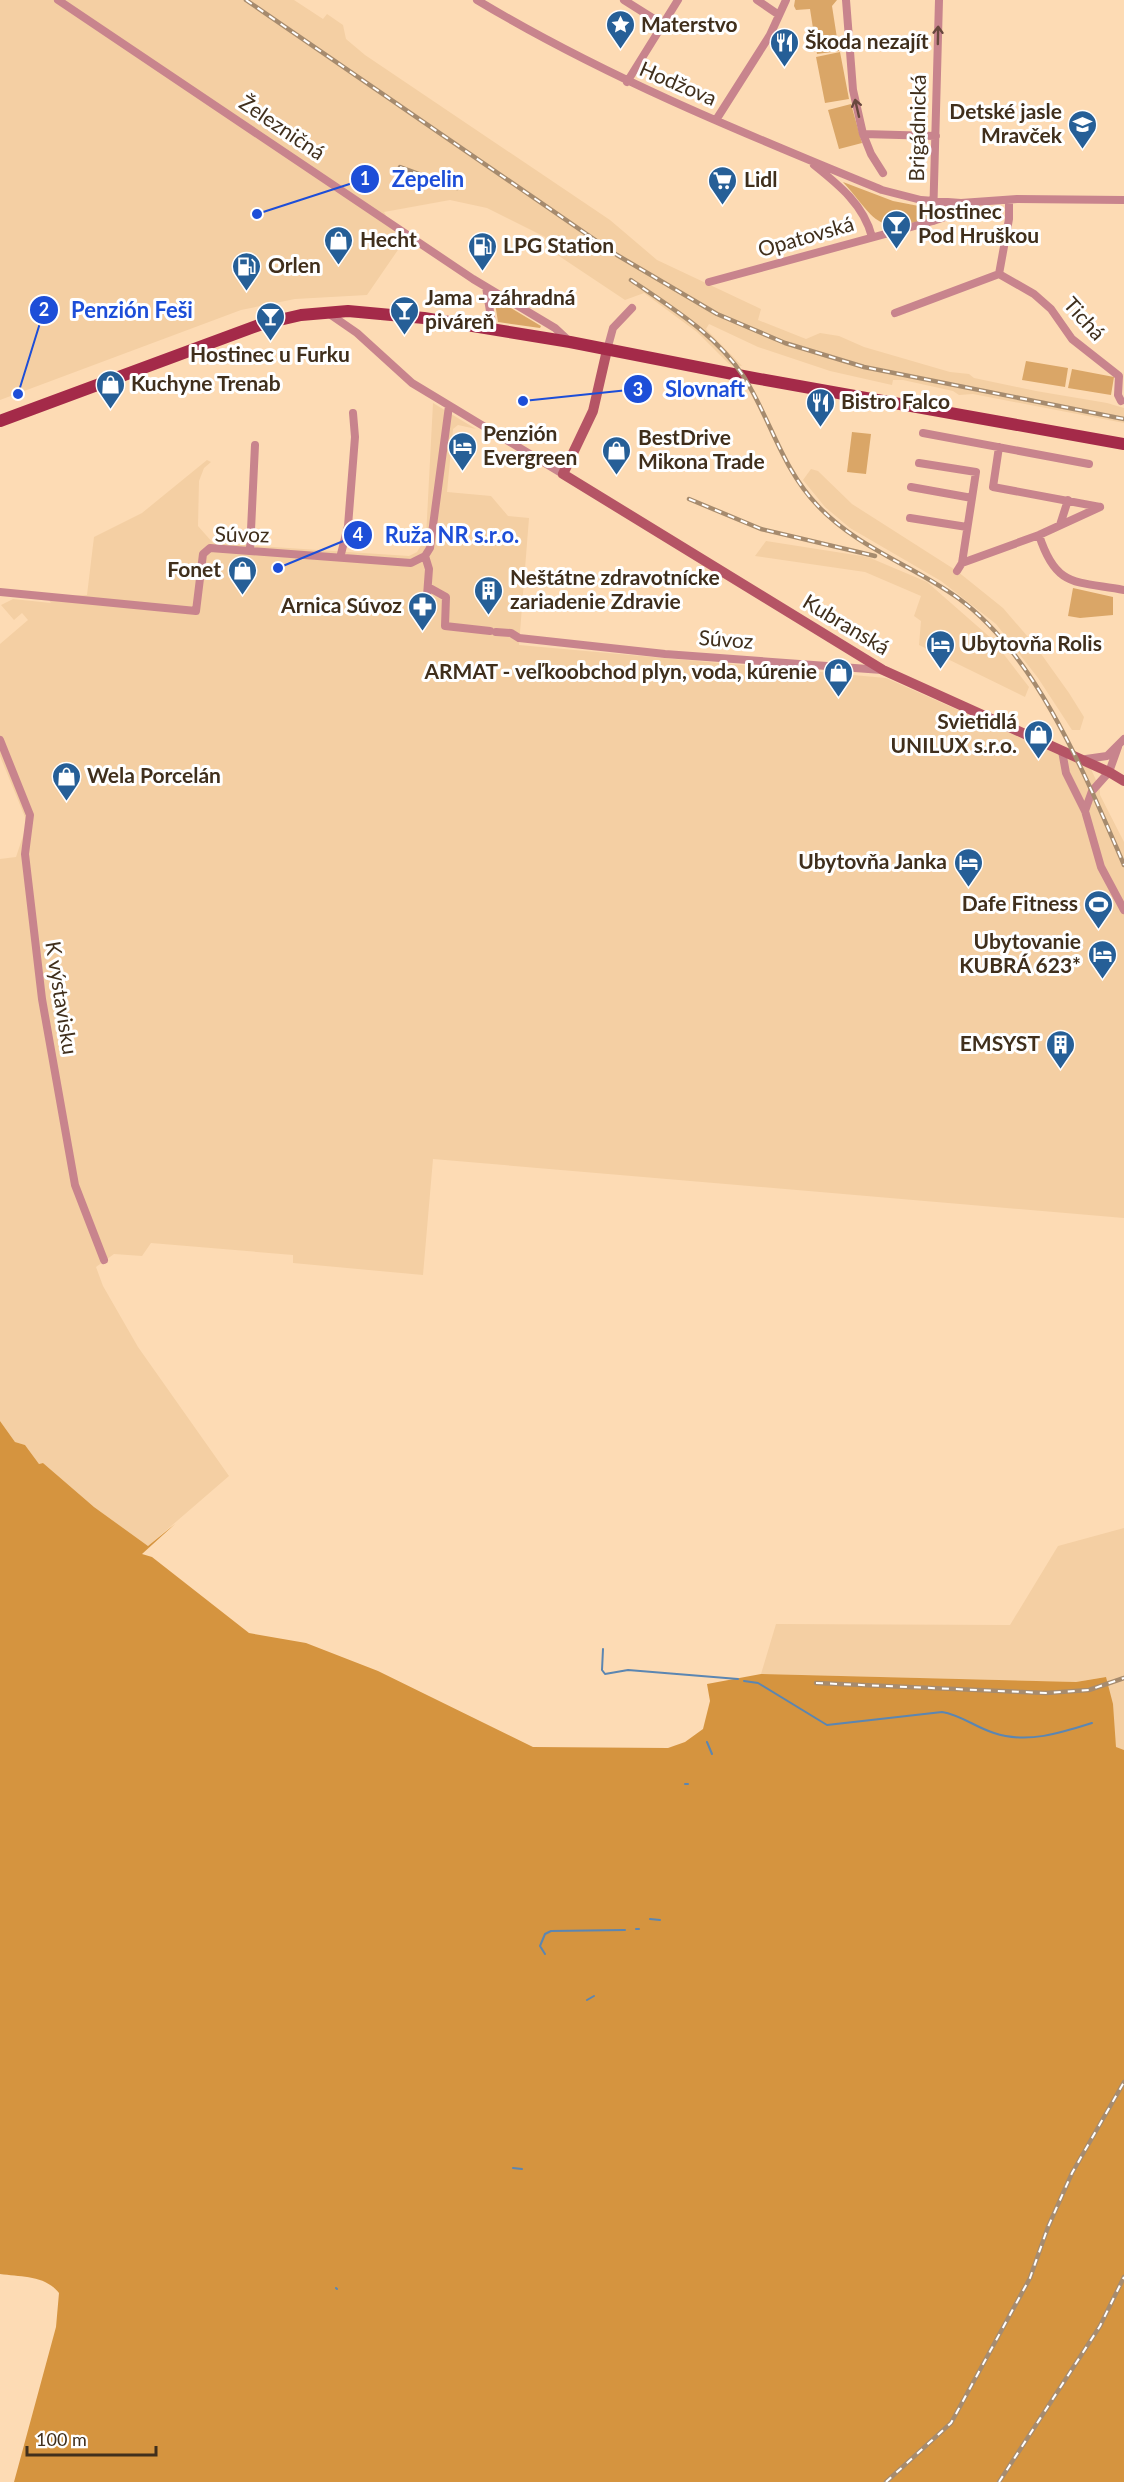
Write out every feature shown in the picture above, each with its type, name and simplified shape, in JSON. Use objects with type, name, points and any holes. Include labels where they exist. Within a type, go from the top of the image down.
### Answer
[{"type":"main road","points":[[0,421],[228,336],[279,320],[326,312],[380,313],[493,328],[1122,444]]},
{"type":"street","name":"Železničná","points":[[58,0],[486,287],[555,328],[570,342]]},
{"type":"street","name":"Hodžova","points":[[477,0],[577,57],[627,82],[882,190],[934,201],[977,203]]},
{"type":"street","points":[[624,0],[662,24]]},
{"type":"street","points":[[627,82],[678,0]]},
{"type":"street","points":[[757,0],[780,15]]},
{"type":"street","points":[[716,120],[780,15],[786,0]]},
{"type":"street","points":[[846,0],[853,90],[863,134],[871,154],[883,172]]},
{"type":"street","name":"Brigádnická","points":[[933,221],[939,0]]},
{"type":"street","points":[[863,134],[936,136]]},
{"type":"street","name":"Hodžova","points":[[806,158],[849,197],[867,218],[872,237]]},
{"type":"street","points":[[895,314],[999,274],[1008,226],[1009,200]]},
{"type":"street","name":"Opatovská","points":[[709,282],[933,221],[960,212],[977,203],[1009,200],[1124,200]]},
{"type":"street","name":"Tichá","points":[[999,274],[1034,294],[1051,309],[1072,339],[1119,376],[1118,395],[1121,401]]},
{"type":"street","points":[[486,287],[493,328]]},
{"type":"street","points":[[563,474],[593,411],[613,328],[632,309]]},
{"type":"street","name":"Kubranská","points":[[326,312],[362,337],[402,375],[449,406],[883,670],[1123,778]]},
{"type":"street","points":[[427,596],[429,569],[425,556],[430,548],[449,406]]},
{"type":"street","points":[[340,558],[348,526],[355,437],[353,413]]},
{"type":"street","points":[[923,432],[1089,464]]},
{"type":"street","points":[[250,551],[255,445]]},
{"type":"street","points":[[962,563],[1038,535],[1100,507],[993,487],[999,447]]},
{"type":"street","points":[[919,463],[976,472],[962,563],[957,571]]},
{"type":"street","points":[[911,487],[972,498]]},
{"type":"street","points":[[1060,525],[1068,500]]},
{"type":"street","points":[[910,518],[967,527]]},
{"type":"street","points":[[1038,535],[1047,559],[1059,574],[1076,581],[1124,590]]},
{"type":"street","name":"Súvoz","points":[[0,592],[196,611],[203,554],[210,548],[411,563],[425,556]]},
{"type":"street","name":"Súvoz","points":[[428,587],[446,597],[445,626],[511,633],[519,638],[665,654],[883,670]]},
{"type":"street","points":[[1085,811],[1092,791],[1109,772],[1118,747],[1124,739]]},
{"type":"street","name":"K výstavisku","points":[[0,740],[30,815],[25,854],[42,999],[75,1185],[104,1260]]},
{"type":"street","points":[[1080,759],[1101,759],[1118,747]]},
{"type":"street","points":[[1062,751],[1066,773],[1085,811],[1101,867],[1124,910]]},
{"type":"shaded area","points":[[0,0],[294,0],[323,19],[327,14],[343,25],[346,39],[365,55],[610,220],[657,260],[761,309],[758,320],[806,339],[820,333],[839,336],[864,347],[950,372],[969,374],[974,378],[1107,403],[1124,408],[1124,423],[973,394],[959,395],[953,391],[903,380],[893,380],[892,385],[830,371],[758,347],[709,324],[706,329],[742,366],[729,364],[697,332],[644,293],[625,300],[547,248],[545,237],[487,208],[450,200],[384,212],[402,244],[367,295],[295,299],[241,310],[0,400]]},
{"type":"shaded area","points":[[795,0],[837,0],[832,6],[839,51],[817,54],[810,9],[796,10]]},
{"type":"shaded area","points":[[840,52],[849,99],[825,103],[816,57]]},
{"type":"shaded area","points":[[851,104],[862,143],[839,149],[828,110]]},
{"type":"shaded area","points":[[843,182],[893,201],[929,208],[928,219],[897,225],[886,224],[871,214]]},
{"type":"shaded area","points":[[499,301],[541,326],[540,328],[498,322],[495,303]]},
{"type":"shaded area","points":[[1026,361],[1068,368],[1065,387],[1022,380]]},
{"type":"shaded area","points":[[1072,369],[1114,377],[1111,395],[1068,388]]},
{"type":"shaded area","points":[[433,403],[476,429],[458,425],[453,429],[447,492],[491,496],[508,516],[529,518],[519,645],[886,678],[1091,769],[1100,789],[1100,795],[1124,842],[1124,1218],[433,1159],[423,1275],[293,1263],[293,1255],[151,1243],[142,1256],[114,1254],[96,1267],[103,1286],[138,1347],[229,1476],[148,1546],[94,1507],[43,1463],[39,1464],[25,1445],[15,1442],[0,1421],[0,859],[16,857],[26,827],[25,817],[0,756],[0,644],[28,620],[22,613],[14,620],[1,605],[13,599],[51,603],[46,597],[87,595],[94,537],[142,513],[207,460],[211,462],[204,468],[199,481],[198,526],[213,543],[409,556],[417,552],[426,537]]},
{"type":"shaded area","points":[[852,432],[871,434],[866,474],[847,472]]},
{"type":"shaded area","points":[[811,469],[818,471],[852,504],[957,571],[1003,608],[1034,644],[1069,693],[1084,717],[1080,730],[1072,730],[1038,678],[996,624],[941,581],[850,528],[825,507],[803,480]]},
{"type":"shaded area","points":[[766,541],[868,557],[927,582],[992,639],[1029,687],[1025,697],[919,645],[921,621],[914,616],[921,596],[865,572],[755,556]]},
{"type":"shaded area","points":[[1073,588],[1113,597],[1113,615],[1080,618],[1068,616]]},
{"type":"shaded area","points":[[0,1421],[15,1442],[25,1445],[39,1464],[43,1463],[94,1507],[148,1546],[175,1524],[142,1554],[152,1557],[249,1633],[306,1643],[378,1671],[533,1747],[668,1748],[685,1742],[703,1729],[710,1701],[707,1684],[761,1674],[1076,1682],[1106,1677],[1113,1704],[1116,1747],[1124,1750],[1124,2482],[14,2482],[56,2327],[59,2293],[40,2280],[0,2274]]},
{"type":"shaded area","points":[[1124,1528],[1124,1750],[1116,1748],[1105,1677],[1076,1682],[761,1674],[776,1624],[1010,1625],[1058,1546]]},
{"type":"waterway","points":[[603,1649],[602,1670],[605,1674],[628,1670],[738,1679]]},
{"type":"waterway","points":[[744,1681],[758,1683],[827,1725],[942,1712],[994,1733],[1031,1737],[1044,1736],[1092,1723]]},
{"type":"waterway","points":[[707,1742],[712,1754]]},
{"type":"waterway","points":[[650,1919],[660,1920]]},
{"type":"waterway","points":[[545,1954],[540,1946],[545,1934],[551,1931],[625,1930]]},
{"type":"waterway","points":[[587,2000],[594,1996]]},
{"type":"waterway","points":[[513,2168],[522,2169]]},
{"type":"railway","points":[[246,0],[617,255],[717,314],[785,343],[864,367],[1124,419]]},
{"type":"railway","points":[[400,167],[457,188]]},
{"type":"railway","points":[[631,280],[693,323],[733,362],[753,393],[795,476],[818,506],[834,521],[868,545],[958,598],[986,622],[1012,651],[1035,684],[1076,757],[1124,865]]},
{"type":"railway","points":[[689,499],[761,529],[875,556]]},
{"type":"railway","points":[[816,1683],[1046,1693],[1089,1690],[1124,1678]]},
{"type":"railway","points":[[886,2482],[951,2423],[1030,2278],[1048,2227],[1072,2173],[1124,2082]]},
{"type":"railway","points":[[999,2482],[1100,2326],[1124,2277]]},
{"type":"place","name":"Materstvo","points":[[620,50]]},
{"type":"place","name":"Škoda nezajít","points":[[784,68]]},
{"type":"place","name":"Detské jasle Mravček","points":[[1083,150]]},
{"type":"place","name":"Lidl","points":[[723,206]]},
{"type":"place","name":"Zepelin","points":[[257,214]]},
{"type":"place","name":"Hostinec Pod Hruškou","points":[[897,250]]},
{"type":"place","name":"Hecht","points":[[339,266]]},
{"type":"place","name":"LPG Station","points":[[482,272]]},
{"type":"place","name":"Orlen","points":[[247,292]]},
{"type":"place","name":"Jama - záhradná piváreň","points":[[404,336]]},
{"type":"place","name":"Hostinec u Furku","points":[[270,342]]},
{"type":"place","name":"Penzión Feši","points":[[18,394]]},
{"type":"place","name":"Slovnaft","points":[[523,401]]},
{"type":"place","name":"Kuchyne Trenab","points":[[110,410]]},
{"type":"place","name":"Bistro Falco","points":[[820,428]]},
{"type":"place","name":"Penzión Evergreen","points":[[462,472]]},
{"type":"place","name":"BestDrive Mikona Trade","points":[[617,476]]},
{"type":"place","name":"Ruža NR s.r.o.","points":[[278,568]]},
{"type":"place","name":"Fonet","points":[[242,596]]},
{"type":"place","name":"Neštátne zdravotnícke zariadenie Zdravie","points":[[489,616]]},
{"type":"place","name":"Arnica Súvoz","points":[[423,632]]},
{"type":"place","name":"Ubytovňa Rolis","points":[[940,670]]},
{"type":"place","name":"ARMAT - veľkoobchod plyn, voda, kúrenie","points":[[838,698]]},
{"type":"place","name":"Svietidlá UNILUX s.r.o.","points":[[1038,760]]},
{"type":"place","name":"Wela Porcelán","points":[[66,802]]},
{"type":"place","name":"Ubytovňa Janka","points":[[968,888]]},
{"type":"place","name":"Dafe Fitness","points":[[1099,930]]},
{"type":"place","name":"Ubytovanie KUBRÁ 623*","points":[[1102,980]]},
{"type":"place","name":"EMSYST","points":[[1061,1070]]}]
